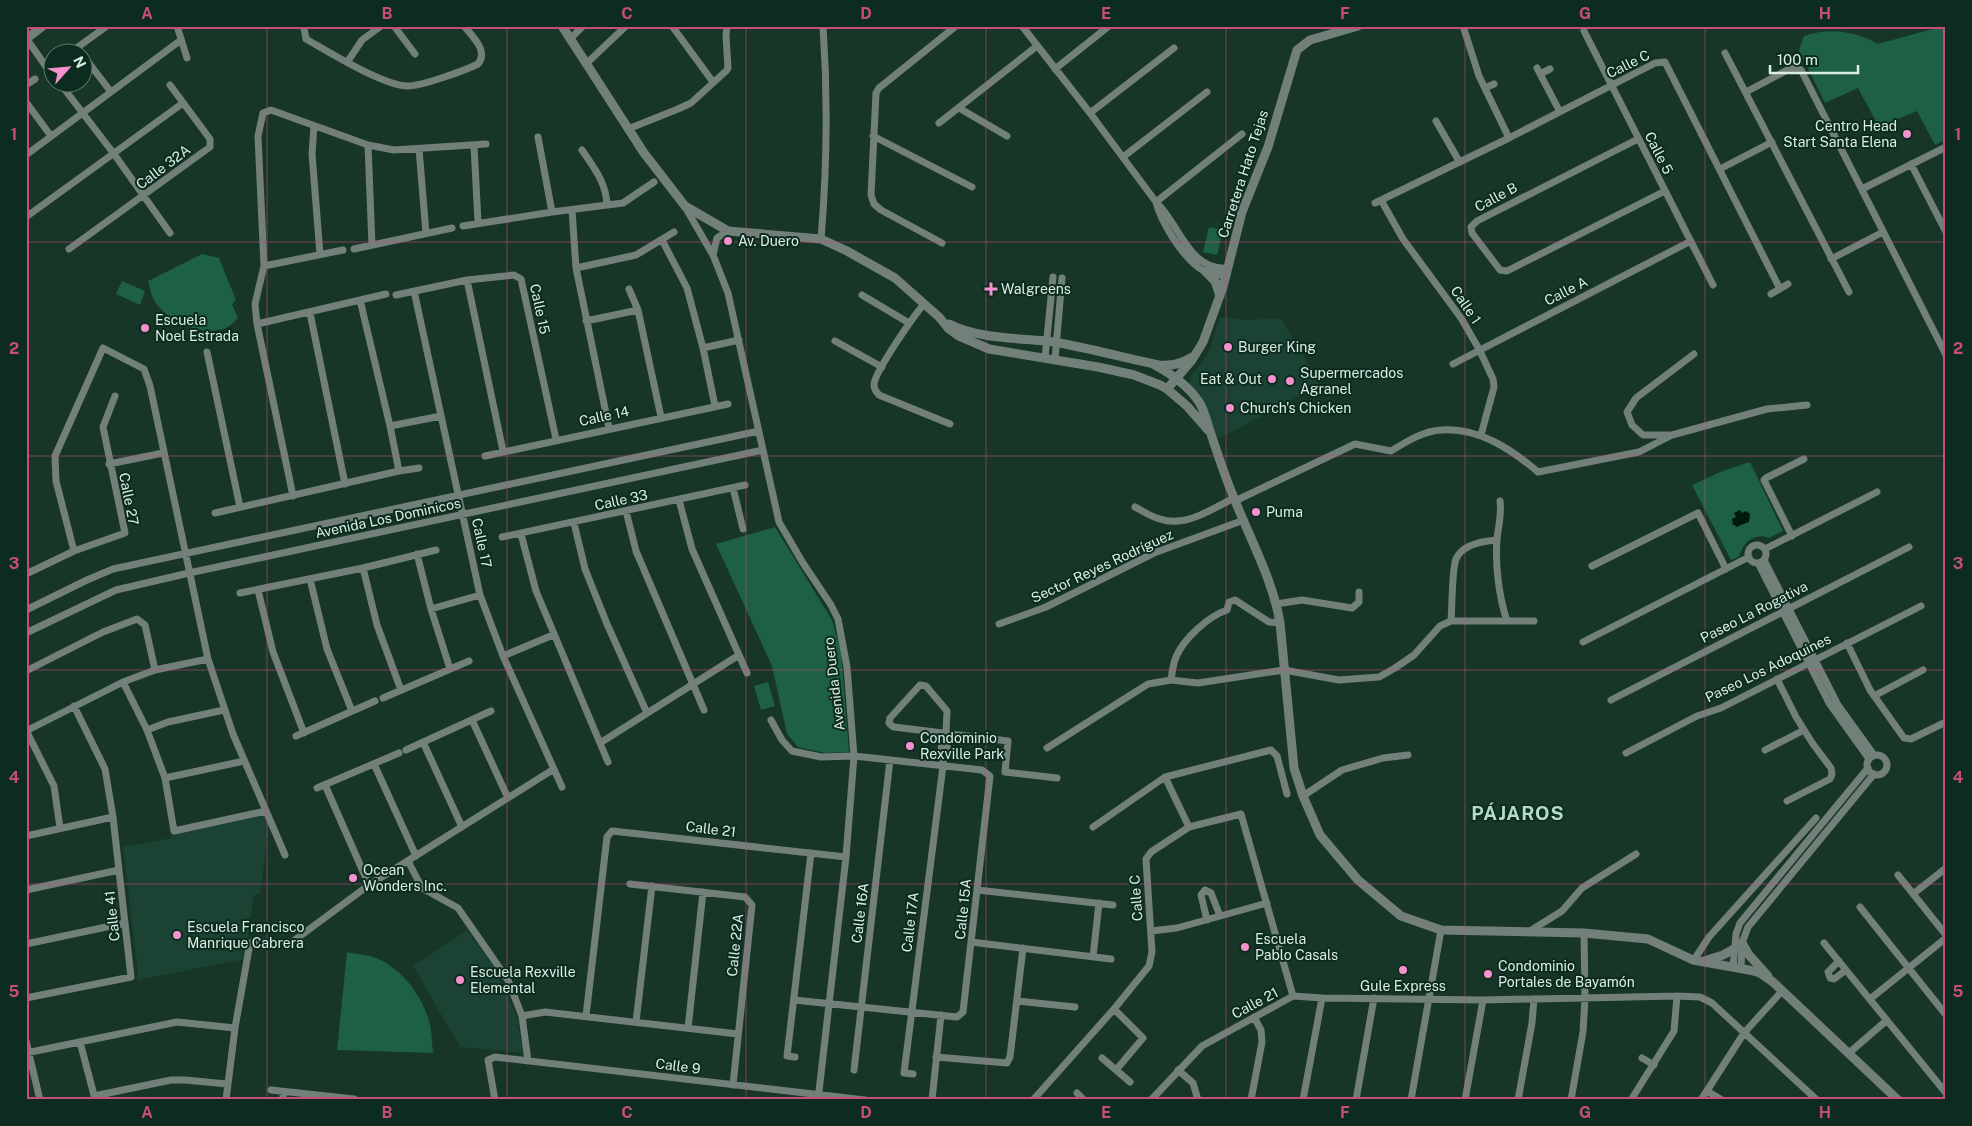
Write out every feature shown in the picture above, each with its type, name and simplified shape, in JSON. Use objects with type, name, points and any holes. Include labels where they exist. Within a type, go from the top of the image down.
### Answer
[{"type":"street","points":[[42,61],[26,39],[43,26]]},
{"type":"street","points":[[90,42],[107,26]]},
{"type":"street","points":[[177,26],[187,58]]},
{"type":"street","points":[[306,26],[304,28],[306,39],[387,82],[407,86],[424,84],[475,65],[481,60],[482,50],[464,26]]},
{"type":"street","points":[[348,61],[362,40],[381,26]]},
{"type":"street","points":[[394,26],[415,54]]},
{"type":"street","points":[[562,26],[654,168],[685,206],[728,231],[821,239],[896,278],[939,317],[948,328],[959,336],[989,349],[1055,359],[1134,375],[1167,389],[1187,406],[1210,432]]},
{"type":"street","points":[[571,38],[583,26]]},
{"type":"street","points":[[587,63],[626,26]]},
{"type":"street","points":[[672,26],[713,82]]},
{"type":"street","points":[[628,129],[678,110],[690,103],[728,69],[727,26]]},
{"type":"street","points":[[821,239],[826,175],[827,85],[823,26]]},
{"type":"street","points":[[942,243],[881,210],[874,204],[871,195],[873,136],[876,94],[879,88],[956,26]]},
{"type":"street","points":[[1022,26],[1156,202],[1163,208],[1186,245],[1205,271],[1215,281],[1220,296]]},
{"type":"street","points":[[1055,68],[1109,26]]},
{"type":"street","name":"Carretera Hato Tejas","points":[[1167,389],[1177,379],[1203,342],[1220,296],[1242,212],[1268,147],[1297,50],[1310,40],[1329,30],[1358,26]]},
{"type":"street","points":[[1463,26],[1485,88],[1510,138]]},
{"type":"street","name":"Calle 5","points":[[1584,31],[1713,285]]},
{"type":"street","points":[[26,154],[181,40]]},
{"type":"street","points":[[939,123],[1037,46]]},
{"type":"street","points":[[1090,113],[1174,48]]},
{"type":"street","points":[[1725,53],[1849,292]]},
{"type":"street","name":"Calle C","points":[[1378,202],[1459,161],[1510,138],[1655,64],[1665,62],[1780,288]]},
{"type":"street","points":[[92,67],[110,92]]},
{"type":"street","points":[[1746,92],[1791,68],[1801,70],[1946,355]]},
{"type":"street","points":[[1550,69],[1539,71],[1560,112]]},
{"type":"street","points":[[26,85],[35,79]]},
{"type":"street","points":[[1485,88],[1494,84]]},
{"type":"street","name":"Calle 32A","points":[[69,249],[210,147],[210,139],[170,86]]},
{"type":"street","points":[[67,92],[170,233]]},
{"type":"street","points":[[1123,157],[1207,92]]},
{"type":"street","points":[[26,102],[51,136]]},
{"type":"street","points":[[26,217],[183,103]]},
{"type":"street","points":[[958,108],[1007,136]]},
{"type":"street","points":[[292,496],[257,324],[256,304],[264,266],[258,136],[263,114],[271,110],[368,146],[394,150],[486,144]]},
{"type":"street","points":[[1436,121],[1459,161]]},
{"type":"street","points":[[314,126],[312,154],[320,254]]},
{"type":"street","points":[[1156,202],[1242,134]]},
{"type":"street","points":[[873,136],[972,187]]},
{"type":"street","points":[[538,137],[552,212]]},
{"type":"street","name":"Calle B","points":[[1638,138],[1477,221],[1471,227],[1472,233],[1500,270],[1507,271],[1665,191]]},
{"type":"street","points":[[1720,169],[1772,142]]},
{"type":"street","points":[[368,146],[372,245]]},
{"type":"street","points":[[474,146],[478,222]]},
{"type":"street","points":[[1862,190],[1946,147]]},
{"type":"street","points":[[420,149],[426,232]]},
{"type":"street","points":[[582,150],[601,178],[606,190],[607,204]]},
{"type":"street","points":[[1911,164],[1946,232]]},
{"type":"street","points":[[463,226],[478,222],[607,204],[623,204],[654,182]]},
{"type":"street","points":[[647,187],[652,194]]},
{"type":"street","points":[[1156,202],[1159,215],[1192,253],[1211,267],[1227,272]]},
{"type":"street","name":"Calle 1","points":[[1378,202],[1461,318],[1480,349],[1494,387],[1480,435]]},
{"type":"street","name":"Avenida Duero","points":[[685,206],[713,255],[728,293],[780,522],[803,564],[831,605],[838,619],[847,667],[854,756],[846,857],[818,1097]]},
{"type":"street","points":[[572,210],[576,268],[609,428]]},
{"type":"street","points":[[354,249],[426,232],[452,228]]},
{"type":"street","points":[[713,255],[717,238],[728,231]]},
{"type":"street","points":[[576,268],[636,255],[674,232]]},
{"type":"street","points":[[1831,259],[1884,232]]},
{"type":"street","points":[[662,240],[687,288],[703,348],[714,406]]},
{"type":"street","name":"Calle A","points":[[1453,364],[1691,242]]},
{"type":"street","points":[[264,266],[343,250]]},
{"type":"street","points":[[1205,271],[1227,272]]},
{"type":"street","name":"Calle 15","points":[[396,295],[467,280],[514,275],[521,279],[556,439]]},
{"type":"street","points":[[1045,358],[1053,277]]},
{"type":"street","points":[[1055,359],[1062,278]]},
{"type":"street","points":[[467,280],[503,451]]},
{"type":"street","points":[[1771,294],[1788,284]]},
{"type":"street","points":[[629,289],[638,310],[661,417]]},
{"type":"street","name":"Calle 17","points":[[414,291],[480,595],[503,656],[562,787]]},
{"type":"street","points":[[257,324],[386,294]]},
{"type":"street","points":[[862,295],[909,323]]},
{"type":"street","points":[[360,300],[390,426],[398,471]]},
{"type":"street","points":[[924,304],[909,323],[882,367],[874,383],[875,390],[879,395],[950,424]]},
{"type":"street","points":[[586,321],[638,310]]},
{"type":"street","points":[[310,313],[345,484]]},
{"type":"street","points":[[939,317],[958,328],[979,333],[1046,341],[1153,364],[1170,366],[1182,363],[1196,354]]},
{"type":"street","points":[[703,348],[739,340]]},
{"type":"street","points":[[835,341],[882,367]]},
{"type":"street","points":[[74,551],[56,481],[55,456],[103,348],[144,369],[150,386],[184,554],[208,659],[224,710],[244,761],[285,855]]},
{"type":"street","points":[[207,352],[240,507]]},
{"type":"street","points":[[1672,436],[1643,435],[1632,426],[1627,412],[1636,398],[1694,354]]},
{"type":"street","points":[[1153,364],[1177,379],[1200,402],[1234,500],[1244,520],[1276,604],[1280,623],[1294,768],[1303,796],[1320,835],[1358,880],[1401,916],[1441,930],[1584,933],[1648,939],[1697,961],[1760,973],[1773,982]]},
{"type":"street","name":"Calle 27","points":[[28,574],[74,551],[125,533],[103,427],[115,396]]},
{"type":"street","name":"Calle 14","points":[[485,456],[556,439],[728,404]]},
{"type":"street","points":[[1135,507],[1160,520],[1177,522],[1200,515],[1355,444],[1391,452],[1415,437],[1439,430],[1463,430],[1480,435],[1518,454],[1538,472],[1639,452],[1672,436],[1767,408],[1807,405]]},
{"type":"street","points":[[390,426],[441,416]]},
{"type":"street","name":"Avenida Los Dominicos","points":[[26,610],[113,569],[759,431]]},
{"type":"street","name":"Avenida Los Dominicos","points":[[26,633],[116,590],[764,450]]},
{"type":"street","points":[[110,464],[163,453]]},
{"type":"street","points":[[1792,536],[1764,480],[1804,459]]},
{"type":"street","points":[[216,513],[398,471],[419,468]]},
{"type":"street","name":"Calle 33","points":[[502,537],[626,512],[745,485]]},
{"type":"street","points":[[733,488],[743,529]]},
{"type":"street","points":[[1765,549],[1877,492]]},
{"type":"street","points":[[679,500],[692,549],[747,673]]},
{"type":"street","points":[[1500,501],[1497,540],[1498,574],[1503,610],[1507,621]]},
{"type":"street","points":[[626,512],[636,551],[704,710]]},
{"type":"street","points":[[1592,566],[1698,513],[1726,569]]},
{"type":"street","name":"Sector Reyes Rodríguez","points":[[999,624],[1046,607],[1154,553],[1244,520]]},
{"type":"street","points":[[574,523],[585,569],[647,713]]},
{"type":"street","points":[[521,534],[536,591],[608,762]]},
{"type":"street","points":[[1451,621],[1455,560],[1466,548],[1497,540]]},
{"type":"street","points":[[1759,544],[1765,549],[1767,554],[1761,561],[1752,561],[1749,557],[1748,550],[1753,545],[1759,544]]},
{"type":"street","name":"Paseo La Rogativa","points":[[1611,700],[1908,547]]},
{"type":"street","points":[[240,593],[363,568],[436,550]]},
{"type":"street","points":[[417,554],[431,609],[450,669]]},
{"type":"street","points":[[1583,642],[1749,557]]},
{"type":"street","points":[[1737,968],[1734,949],[1740,923],[1868,768],[1871,757],[1812,661],[1761,561]]},
{"type":"street","points":[[26,564],[28,574]]},
{"type":"street","points":[[363,568],[377,625],[401,690]]},
{"type":"street","points":[[310,579],[328,648],[352,711]]},
{"type":"street","points":[[258,590],[273,652],[304,733]]},
{"type":"street","points":[[1276,604],[1302,600],[1352,608],[1359,602],[1359,592]]},
{"type":"street","points":[[431,609],[480,595]]},
{"type":"street","points":[[1171,680],[1176,658],[1183,644],[1214,614],[1227,610],[1229,602],[1236,600],[1269,622],[1280,623]]},
{"type":"street","name":"Paseo Los Adoquines","points":[[1626,753],[1697,716],[1721,708],[1921,606]]},
{"type":"street","points":[[26,670],[102,632],[137,619],[146,625],[155,670]]},
{"type":"street","points":[[1047,748],[1148,684],[1171,680],[1198,683],[1284,670],[1339,680],[1379,677],[1414,655],[1440,626],[1451,621],[1534,621]]},
{"type":"street","points":[[503,656],[553,634]]},
{"type":"street","points":[[1847,643],[1874,696],[1904,738],[1911,739],[1946,722]]},
{"type":"street","points":[[600,743],[739,655]]},
{"type":"street","points":[[60,828],[54,786],[26,731],[122,682],[155,670],[208,659]]},
{"type":"street","points":[[296,736],[469,661]]},
{"type":"street","points":[[1874,696],[1924,670]]},
{"type":"street","points":[[1777,679],[1804,730],[1831,768],[1832,774],[1830,779],[1787,801]]},
{"type":"street","points":[[122,682],[147,730],[165,778],[174,831],[266,811]]},
{"type":"street","points":[[946,734],[947,711],[926,686],[920,685],[890,718],[889,722],[892,726],[946,734],[1008,741],[1005,772],[1057,778]]},
{"type":"street","name":"Calle 41","points":[[26,998],[131,976],[113,817],[105,769],[74,706]]},
{"type":"street","points":[[147,730],[168,722],[224,710]]},
{"type":"street","points":[[317,788],[491,711]]},
{"type":"street","points":[[472,720],[508,798]]},
{"type":"street","name":"Calle 15A","points":[[771,720],[782,740],[792,751],[821,757],[854,756],[890,760],[943,762],[982,770],[990,776],[963,1012],[957,1017],[794,1000]]},
{"type":"street","points":[[1765,750],[1804,730]]},
{"type":"street","name":"Calle 17A","points":[[913,1074],[904,1073],[943,762],[946,756],[948,738],[946,734]]},
{"type":"street","points":[[423,742],[462,827]]},
{"type":"street","points":[[1093,827],[1165,777],[1271,750],[1278,756],[1286,794]]},
{"type":"street","points":[[1303,796],[1342,770],[1383,758],[1408,755]]},
{"type":"street","points":[[1737,968],[1742,943],[1748,927],[1874,774],[1883,772],[1886,763],[1883,757],[1871,757]]},
{"type":"street","name":"Calle 16A","points":[[854,1070],[890,760]]},
{"type":"street","points":[[165,778],[244,761]]},
{"type":"street","points":[[374,764],[416,856]]},
{"type":"street","points":[[1868,768],[1874,774]]},
{"type":"street","points":[[226,1100],[235,1028],[250,943],[257,941],[281,945],[292,942],[370,885],[554,769]]},
{"type":"street","points":[[1165,777],[1189,827]]},
{"type":"street","points":[[325,785],[370,885]]},
{"type":"street","name":"Calle C","points":[[1034,1100],[1149,966],[1152,952],[1146,859],[1151,852],[1189,827],[1241,814],[1293,996]]},
{"type":"street","points":[[26,836],[113,817]]},
{"type":"street","points":[[1697,961],[1709,938],[1816,818]]},
{"type":"street","name":"Calle 21","points":[[586,1016],[606,837],[612,831],[846,857]]},
{"type":"street","points":[[795,1057],[787,1056],[811,853]]},
{"type":"street","points":[[1530,931],[1562,911],[1582,888],[1636,854]]},
{"type":"street","points":[[408,861],[422,888],[458,908],[508,980],[522,1016],[528,1061]]},
{"type":"street","points":[[1913,894],[1946,868]]},
{"type":"street","points":[[26,890],[119,870]]},
{"type":"street","points":[[1870,999],[1946,937],[1898,875]]},
{"type":"street","name":"Calle 22A","points":[[630,884],[745,897],[752,905],[733,1085]]},
{"type":"street","points":[[636,1022],[652,886]]},
{"type":"street","points":[[977,890],[1113,905]]},
{"type":"street","points":[[1207,920],[1200,895],[1205,890],[1211,893],[1220,916]]},
{"type":"street","points":[[688,1028],[703,892]]},
{"type":"street","points":[[1093,956],[1099,903]]},
{"type":"street","points":[[1151,932],[1177,928],[1267,903]]},
{"type":"street","points":[[1860,907],[1946,1015]]},
{"type":"street","points":[[26,944],[125,923]]},
{"type":"street","points":[[1411,1100],[1441,930]]},
{"type":"street","points":[[1571,1100],[1583,1032],[1585,998],[1584,933]]},
{"type":"street","points":[[971,942],[1111,959]]},
{"type":"street","points":[[1824,942],[1946,1093]]},
{"type":"street","points":[[1742,943],[1749,955],[1761,966],[1773,982],[1898,1100]]},
{"type":"street","points":[[936,1057],[1006,1063],[1010,1057],[1023,948]]},
{"type":"street","points":[[1697,961],[1723,955],[1734,949]]},
{"type":"street","points":[[1839,961],[1828,972],[1830,978],[1834,979],[1846,970]]},
{"type":"street","points":[[1702,1100],[1744,1033],[1782,991]]},
{"type":"street","name":"Calle 21","points":[[1151,1100],[1202,1046],[1293,996],[1483,1000],[1700,997],[1712,1003],[1744,1033]]},
{"type":"street","points":[[1631,1100],[1674,1031],[1677,996]]},
{"type":"street","points":[[1303,1100],[1322,998]]},
{"type":"street","points":[[1356,1100],[1374,998]]},
{"type":"street","points":[[1518,1100],[1532,1023],[1534,999]]},
{"type":"street","points":[[1465,1100],[1483,1000]]},
{"type":"street","points":[[1016,1001],[1075,1008]]},
{"type":"street","points":[[1114,1009],[1143,1038],[1116,1070]]},
{"type":"street","points":[[522,1016],[545,1012],[738,1034]]},
{"type":"street","points":[[932,1100],[941,1015]]},
{"type":"street","points":[[1251,1100],[1262,1042],[1261,1030],[1254,1017]]},
{"type":"street","points":[[1849,1053],[1887,1020]]},
{"type":"street","points":[[28,1053],[177,1022],[235,1028]]},
{"type":"street","points":[[1744,1033],[1817,1100]]},
{"type":"street","points":[[26,1041],[40,1100]]},
{"type":"street","points":[[80,1042],[94,1098],[171,1080],[227,1084]]},
{"type":"street","name":"Calle 9","points":[[495,1100],[488,1060],[495,1057],[818,1097],[865,1100]]},
{"type":"street","points":[[1102,1058],[1130,1082]]},
{"type":"street","points":[[1642,1058],[1654,1065]]},
{"type":"street","points":[[1178,1070],[1193,1083],[1198,1100]]},
{"type":"street","points":[[271,1090],[283,1096],[354,1100]]},
{"type":"street","points":[[1707,1090],[1722,1100]]},
{"type":"street","points":[[1077,1093],[1084,1100]]},
{"type":"shaded area","points":[[1936,28],[1946,28],[1946,139],[1935,145],[1917,111],[1879,127],[1858,88],[1825,103],[1799,50],[1804,36],[1813,33],[1832,31],[1851,33],[1878,44]]},
{"type":"shaded area","points":[[1209,227],[1223,230],[1217,255],[1203,252]]},
{"type":"shaded area","points":[[202,254],[219,258],[236,300],[232,304],[238,318],[226,328],[206,331],[186,326],[167,315],[152,296],[148,281]]},
{"type":"shaded area","points":[[122,281],[145,291],[140,305],[116,294]]},
{"type":"shaded area","points":[[1220,317],[1247,320],[1281,318],[1320,385],[1218,439],[1202,398],[1189,385],[1190,377],[1208,354]]},
{"type":"shaded area","points":[[1750,462],[1783,531],[1769,538],[1758,536],[1750,540],[1743,547],[1739,557],[1731,560],[1692,485],[1720,472]]},
{"type":"shaded area","points":[[1740,510],[1742,513],[1746,511],[1750,514],[1749,522],[1736,527],[1733,525],[1732,519],[1736,517],[1734,513]]},
{"type":"shaded area","points":[[775,527],[832,620],[841,651],[849,752],[825,753],[798,747],[787,734],[772,666],[716,544]]},
{"type":"shaded area","points":[[768,682],[775,706],[761,710],[754,686]]},
{"type":"shaded area","points":[[263,815],[269,825],[260,894],[254,895],[245,959],[137,980],[138,972],[123,847],[171,838],[173,834]]},
{"type":"shaded area","name":"Escuela Rexville Elemental","points":[[467,930],[492,964],[507,994],[517,1018],[523,1053],[460,1047],[413,966]]},
{"type":"shaded area","points":[[347,952],[370,956],[384,962],[394,968],[411,986],[424,1007],[428,1019],[433,1053],[337,1050]]},
{"type":"place","name":"Centro Head Start Santa Elena","points":[[1907,134]]},
{"type":"place","name":"Av. Duero","points":[[728,241]]},
{"type":"place","name":"Walgreens","points":[[991,289]]},
{"type":"place","name":"Escuela Noel Estrada","points":[[145,328]]},
{"type":"place","name":"Burger King","points":[[1228,347]]},
{"type":"place","name":"Eat & Out","points":[[1272,379]]},
{"type":"place","name":"Supermercados Agranel","points":[[1290,381]]},
{"type":"place","name":"Church's Chicken","points":[[1230,408]]},
{"type":"place","name":"Puma","points":[[1256,512]]},
{"type":"place","name":"Condominio Rexville Park","points":[[910,746]]},
{"type":"place","name":"Ocean Wonders Inc.","points":[[353,878]]},
{"type":"place","name":"Escuela Francisco Manrique Cabrera","points":[[177,935]]},
{"type":"place","name":"Escuela Pablo Casals","points":[[1245,947]]},
{"type":"place","name":"Gule Express","points":[[1403,970]]},
{"type":"place","name":"Condominio Portales de Bayamón","points":[[1488,974]]},
{"type":"place","name":"Escuela Rexville Elemental","points":[[460,980]]},
{"type":"district","name":"PÁJAROS","points":[[1518,813]]}]
